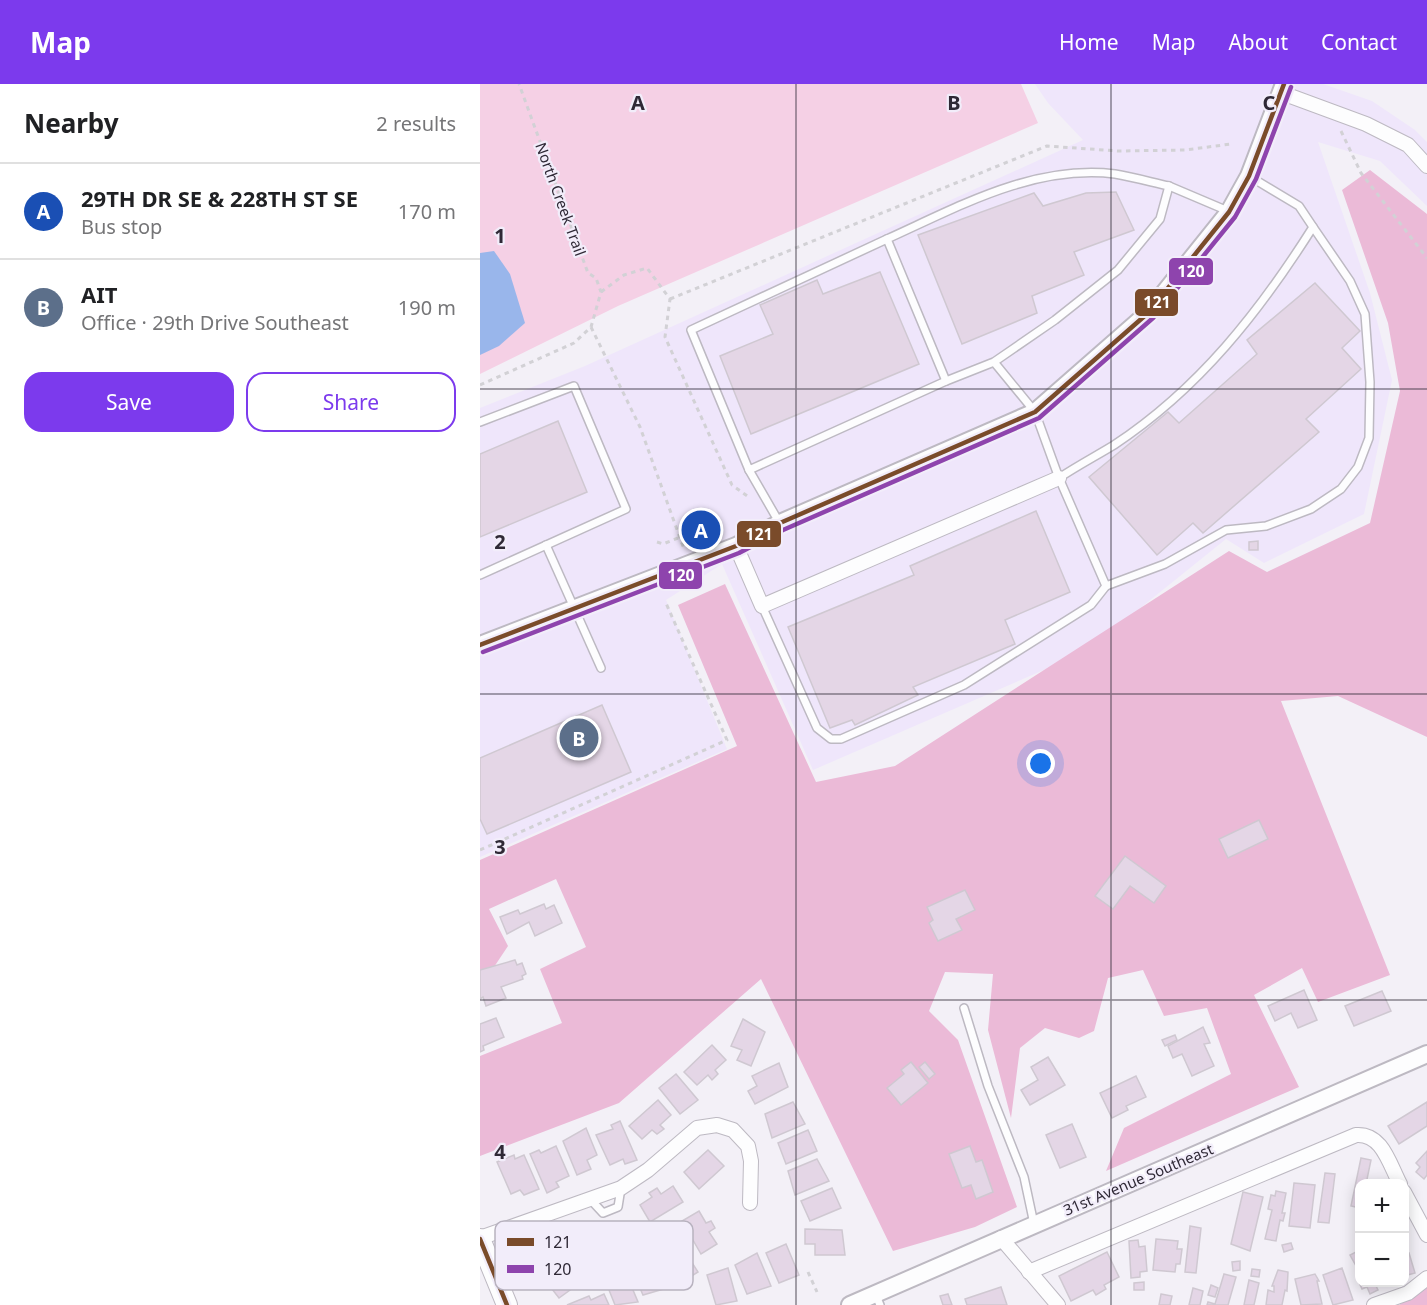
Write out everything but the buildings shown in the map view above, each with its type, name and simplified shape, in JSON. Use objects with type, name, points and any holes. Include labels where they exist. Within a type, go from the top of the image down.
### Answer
[{"type":"main road","points":[[480,1238],[495,1275]]},
{"type":"main road","points":[[501,1290],[507,1305]]},
{"type":"street","points":[[480,645],[736,546],[780,523],[1035,412],[1148,313],[1229,212],[1249,176],[1283,88],[1408,145],[1427,166]]},
{"type":"street","points":[[736,546],[762,606],[1059,478]]},
{"type":"street","name":"31st Avenue Southeast","points":[[850,1305],[878,1299],[1001,1238],[1427,1054]]},
{"type":"street","points":[[528,1221],[621,1188],[648,1170],[697,1128],[717,1125],[733,1130],[747,1146],[751,1161],[750,1203]]},
{"type":"street","points":[[1029,1272],[1356,1135],[1366,1134],[1376,1139],[1397,1179]]},
{"type":"street","points":[[1409,1201],[1427,1235]]},
{"type":"street","points":[[480,1238],[495,1233]]},
{"type":"street","points":[[1001,1238],[1058,1305]]},
{"type":"street","points":[[1374,1305],[1408,1293],[1427,1278]]},
{"type":"lane","points":[[780,523],[748,470],[691,330],[994,190],[1051,176],[1114,174],[1169,186],[1229,212]]},
{"type":"lane","points":[[762,606],[817,728],[831,739],[841,739],[957,689],[1084,610],[1103,593],[1106,586],[1165,564],[1226,530],[1266,526],[1311,509],[1341,489],[1358,467],[1369,438],[1370,382],[1365,314],[1350,281],[1299,206],[1249,176]]},
{"type":"lane","points":[[748,470],[946,381],[994,362],[1055,320],[1118,270],[1160,219],[1169,186]]},
{"type":"lane","points":[[1059,478],[1130,433],[1190,384],[1220,355],[1273,290],[1313,227]]},
{"type":"lane","points":[[887,239],[946,381]]},
{"type":"lane","points":[[994,362],[1035,412],[1059,478],[1106,586]]},
{"type":"lane","points":[[480,422],[574,386],[626,508],[480,575]]},
{"type":"lane","points":[[546,545],[601,668]]},
{"type":"lane","points":[[964,1008],[988,1086],[1024,1177],[1034,1224]]},
{"type":"path","name":"North Creek Trail","points":[[519,84],[588,273],[596,278],[601,292]]},
{"type":"path","points":[[1340,129],[1361,173],[1427,258]]},
{"type":"path","points":[[480,386],[574,343],[591,327],[601,292],[624,275],[647,268],[670,299],[665,337],[732,485],[750,498]]},
{"type":"path","points":[[591,327],[640,427],[689,564]]},
{"type":"path","points":[[657,542],[663,544],[693,532]]},
{"type":"path","points":[[480,850],[727,740],[665,601]]},
{"type":"path","points":[[808,1272],[817,1292]]},
{"type":"shaded area","points":[[480,84],[1021,84],[1038,123],[618,306],[480,374]]},
{"type":"shaded area","points":[[1035,84],[1323,84],[1372,101],[1415,130],[1427,142],[1427,206],[1380,161],[1318,142],[1370,293],[1392,380],[1364,514],[1264,563],[1226,539],[1113,630],[1046,669],[813,770],[722,564],[666,600],[727,749],[480,857],[480,408],[585,366],[1083,140],[1048,103]]},
{"type":"shaded area","points":[[1370,170],[1427,214],[1427,737],[1338,696],[1281,701],[1390,975],[1318,1002],[1302,968],[1254,995],[1299,1087],[1106,1171],[1124,1128],[1231,1074],[1207,1008],[1164,1016],[1143,970],[1108,978],[1094,1031],[1079,1038],[1045,1028],[1020,1048],[1011,1118],[988,1030],[993,974],[945,972],[929,1011],[958,1040],[1017,1207],[975,1227],[893,1251],[761,979],[619,1103],[480,1156],[480,1056],[562,1023],[540,969],[586,947],[556,879],[489,909],[508,946],[480,988],[480,860],[737,746],[678,605],[725,584],[816,782],[895,766],[1229,551],[1267,572],[1370,523],[1400,391],[1388,323],[1342,190]]},
{"type":"shaded area","points":[[1427,1287],[1427,1305],[1399,1305]]},
{"type":"water","points":[[494,251],[510,274],[525,323],[499,346],[480,355],[480,253]]},
{"type":"transit line","name":"121","points":[[480,645],[736,546],[780,523],[1035,412],[1148,313],[1229,212],[1249,176],[1284,84]]},
{"type":"transit line","name":"120","points":[[483,652],[739,553],[783,530],[1039,418],[1153,318],[1235,217],[1256,179],[1291,87]]},
{"type":"transit line","name":"121","points":[[480,1239],[495,1276]]},
{"type":"transit line","name":"121","points":[[501,1290],[507,1305]]},
{"type":"place","name":"29TH DR SE & 228TH ST SE","points":[[701,530]]},
{"type":"place","name":"AIT","points":[[579,738]]}]
